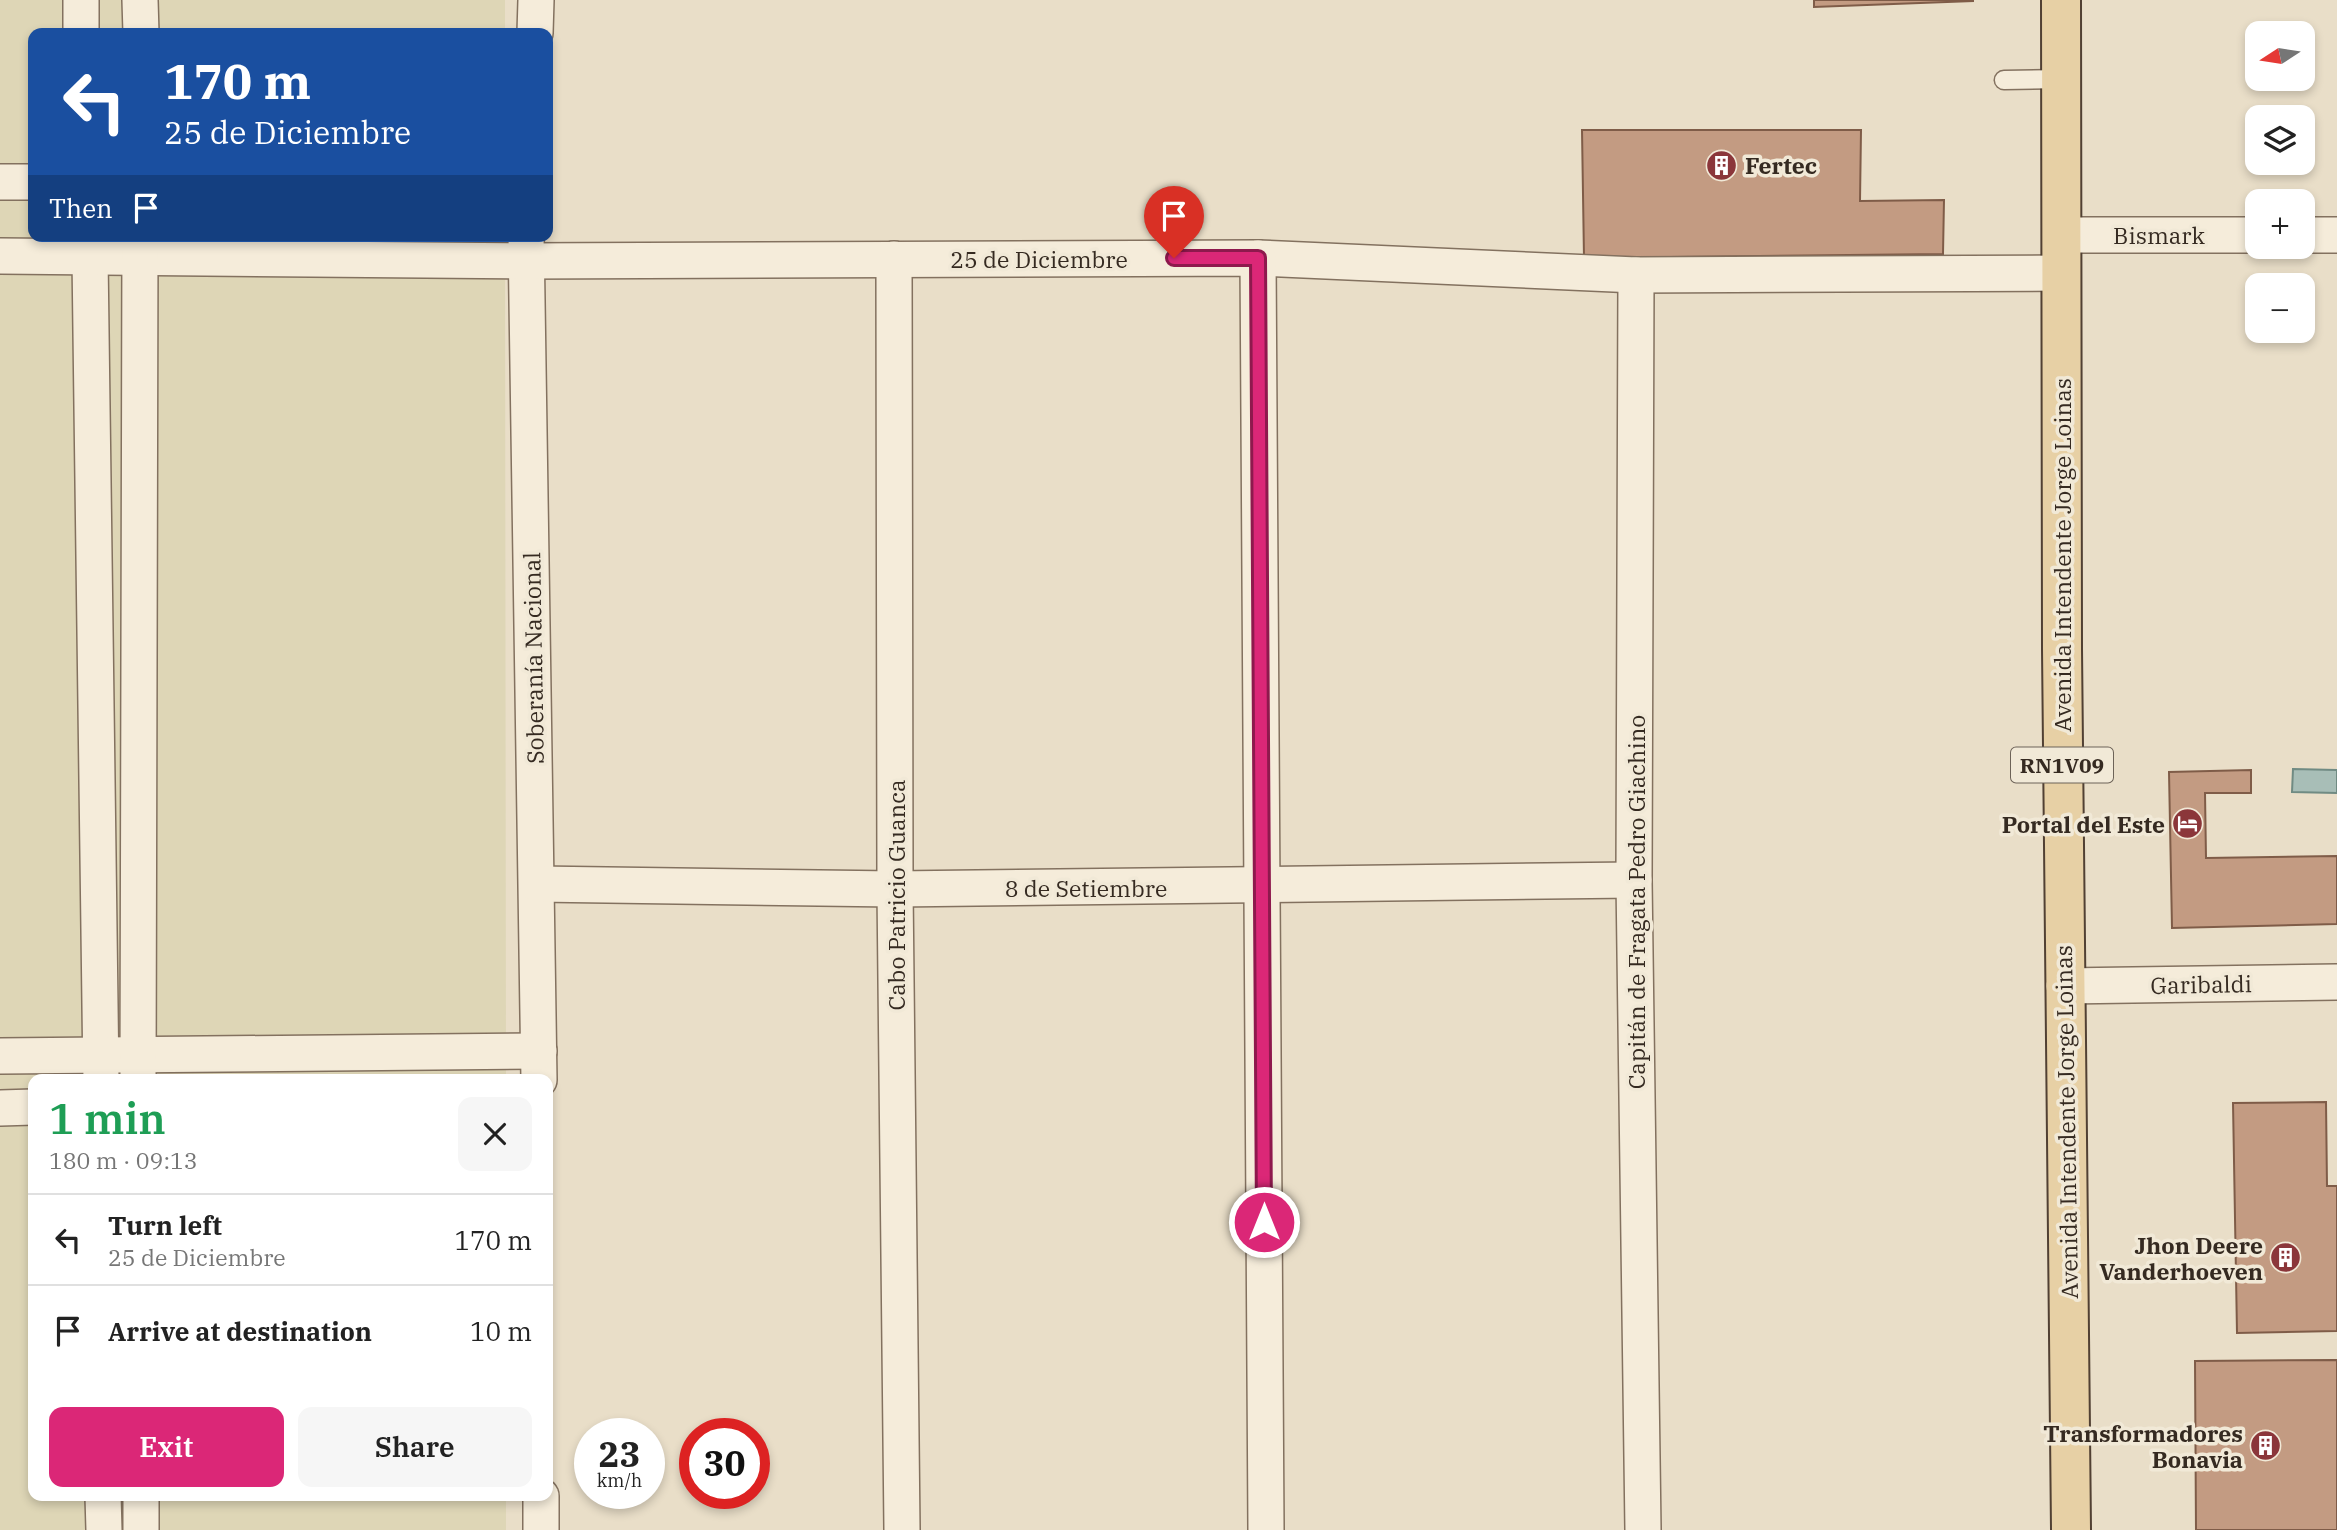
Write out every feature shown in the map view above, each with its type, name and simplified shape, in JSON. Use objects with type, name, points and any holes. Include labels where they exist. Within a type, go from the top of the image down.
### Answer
[{"type":"main road","name":"Avenida Intendente Jorge Loinas","points":[[2061,0],[2064,986],[2071,1530]]},
{"type":"street","points":[[81,0],[81,28]]},
{"type":"street","points":[[140,0],[141,28]]},
{"type":"street","points":[[535,28],[536,0]]},
{"type":"street","points":[[0,182],[28,182]]},
{"type":"street","points":[[2315,235],[2337,234]]},
{"type":"street","name":"Bismark","points":[[2061,235],[2245,235]]},
{"type":"street","points":[[89,247],[101,1068]]},
{"type":"street","name":"25 de Diciembre","points":[[0,256],[89,247],[526,249],[894,259],[1258,258],[1636,275],[2061,273]]},
{"type":"street","points":[[137,1067],[139,247]]},
{"type":"street","name":"Soberanía Nacional","points":[[526,249],[539,1065]]},
{"type":"street","points":[[1258,258],[1266,1530]]},
{"type":"street","name":"Cabo Patricio Guanca","points":[[894,259],[895,889],[902,1530]]},
{"type":"street","name":"Capitán de Fragata Pedro Giachino","points":[[1636,275],[1634,880],[1643,1530]]},
{"type":"street","name":"8 de Setiembre","points":[[537,884],[895,889],[1634,880]]},
{"type":"street","name":"Garibaldi","points":[[2064,986],[2337,982]]},
{"type":"street","points":[[0,1056],[101,1068],[539,1065]]},
{"type":"street","points":[[0,1108],[28,1107]]},
{"type":"street","points":[[103,1501],[104,1530]]},
{"type":"street","points":[[141,1501],[141,1530]]},
{"type":"street","points":[[541,1501],[541,1530]]},
{"type":"lane","points":[[2004,80],[2062,79]]},
{"type":"shaded area","points":[[0,0],[505,0],[505,28],[28,28],[28,242],[505,242],[506,1074],[28,1074],[28,1501],[506,1501],[506,1530],[0,1530]]},
{"type":"water","points":[[2293,769],[2337,770],[2337,793],[2292,792]]},
{"type":"building","points":[[1814,0],[1973,0],[1973,1],[1814,7]]},
{"type":"building","name":"Fertec","points":[[1582,130],[1861,130],[1860,201],[1944,200],[1943,254],[1584,258]]},
{"type":"building","name":"Portal del Este","points":[[2251,770],[2251,793],[2205,793],[2206,858],[2337,856],[2337,924],[2172,928],[2169,772]]},
{"type":"building","name":"Jhon Deere Vanderhoeven","points":[[2326,1102],[2327,1186],[2337,1186],[2337,1331],[2237,1333],[2233,1103]]},
{"type":"building","name":"Transformadores Bonavia","points":[[2337,1360],[2337,1530],[2196,1530],[2195,1361]]},
{"type":"place","name":"Fertec","points":[[1722,165]]},
{"type":"place","name":"Portal del Este","points":[[2188,824]]},
{"type":"place","name":"Jhon Deere Vanderhoeven","points":[[2286,1258]]},
{"type":"place","name":"Transformadores Bonavia","points":[[2266,1446]]},
{"type":"route","points":[[1174,258],[1258,258],[1264,1222]]}]
